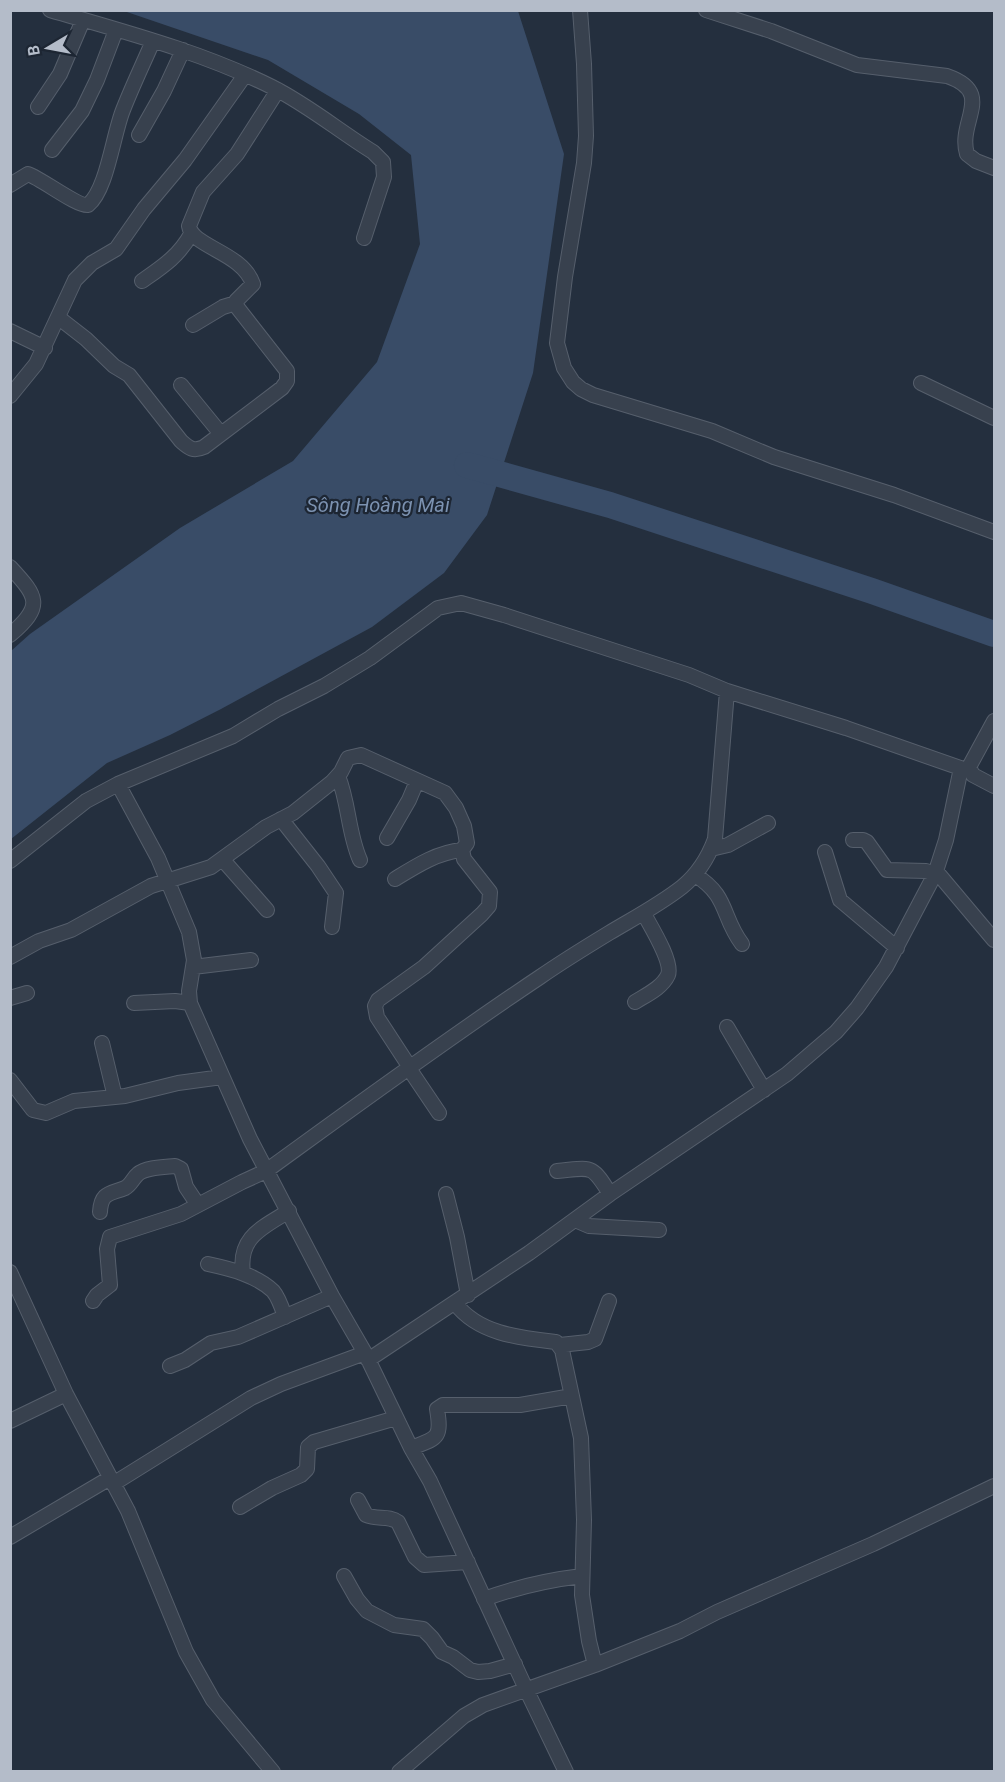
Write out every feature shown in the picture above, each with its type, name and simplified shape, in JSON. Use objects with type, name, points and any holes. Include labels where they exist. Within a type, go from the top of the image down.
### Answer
[{"type":"street","points":[[50,10],[183,50],[245,75],[278,90],[373,152],[383,162],[384,177],[364,238]]},
{"type":"street","points":[[580,10],[584,64],[585,145],[557,343],[564,368],[573,382],[580,389],[593,395],[712,431],[774,457],[894,495],[994,532]]},
{"type":"street","points":[[706,10],[771,31],[857,65],[947,76],[960,80],[968,87],[973,97],[965,137],[967,154],[976,161],[994,168]]},
{"type":"street","points":[[38,107],[60,74],[83,20]]},
{"type":"street","points":[[52,150],[82,111],[97,80],[116,30]]},
{"type":"street","points":[[10,185],[28,174],[62,192],[80,205],[88,205],[94,200],[101,186],[123,111],[153,41]]},
{"type":"street","points":[[139,135],[164,92],[183,50]]},
{"type":"street","points":[[10,396],[36,364],[45,348],[75,280],[92,263],[116,249],[144,209],[185,160],[245,75]]},
{"type":"street","points":[[142,281],[183,249],[191,234],[190,221],[203,192],[237,154],[278,90]]},
{"type":"street","points":[[191,234],[242,265],[253,284],[236,303],[222,307],[194,325]]},
{"type":"street","points":[[59,318],[86,339],[114,366],[129,375],[181,441],[190,449],[197,450],[282,388],[287,381],[287,371],[236,303]]},
{"type":"street","points":[[10,331],[45,348]]},
{"type":"street","points":[[921,383],[994,418]]},
{"type":"street","points":[[181,385],[221,434]]},
{"type":"street","points":[[10,567],[29,588],[35,604],[29,615],[10,635]]},
{"type":"street","points":[[10,861],[86,801],[118,784],[233,736],[370,658],[438,608],[461,603],[689,675],[727,691],[846,728],[965,769],[994,786]]},
{"type":"street","points":[[93,1300],[110,1285],[106,1249],[110,1238],[170,1219],[266,1171],[408,1067],[542,975],[644,914],[684,886],[703,865],[711,849],[717,814],[727,691]]},
{"type":"street","points":[[10,1538],[251,1398],[281,1384],[366,1357],[468,1295],[610,1194],[788,1074],[836,1032],[873,986],[897,948],[935,872],[965,769],[994,721]]},
{"type":"street","points":[[10,957],[39,941],[71,930],[103,914],[141,890],[211,867],[224,860],[266,827],[293,813],[338,776],[348,758],[361,755],[445,793],[456,808],[467,837],[467,843],[462,850],[464,859],[490,892],[489,906],[482,914],[424,967],[378,1000],[375,1006],[377,1017],[439,1113]]},
{"type":"street","points":[[338,776],[343,789],[355,850],[360,860]]},
{"type":"street","points":[[387,838],[417,781]]},
{"type":"street","points":[[118,784],[158,858],[189,932],[195,960],[189,991],[190,1003],[222,1077],[266,1171],[430,1481],[562,1770]]},
{"type":"street","points":[[281,819],[307,850],[336,893],[332,927]]},
{"type":"street","points":[[711,849],[728,845],[768,823]]},
{"type":"street","points":[[853,840],[867,842],[887,870],[935,872],[994,940]]},
{"type":"street","points":[[395,879],[437,856],[452,850],[462,850]]},
{"type":"street","points":[[825,852],[840,900],[855,915],[897,948]]},
{"type":"street","points":[[224,860],[267,910]]},
{"type":"street","points":[[695,875],[706,882],[721,898],[730,924],[742,944]]},
{"type":"street","points":[[635,1002],[660,986],[669,974],[669,966],[664,953],[644,914]]},
{"type":"street","points":[[194,967],[251,960]]},
{"type":"street","points":[[10,998],[27,993]]},
{"type":"street","points":[[135,1004],[175,1001],[190,1003]]},
{"type":"street","points":[[727,1027],[764,1090]]},
{"type":"street","points":[[102,1043],[115,1097]]},
{"type":"street","points":[[10,1080],[33,1110],[46,1113],[74,1101],[115,1097],[222,1077]]},
{"type":"street","points":[[100,1212],[101,1201],[105,1196],[112,1191],[127,1187],[141,1172],[175,1166],[181,1169],[186,1187],[198,1205]]},
{"type":"street","points":[[557,1170],[587,1168],[593,1170],[610,1194]]},
{"type":"street","points":[[446,1194],[468,1295]]},
{"type":"street","points":[[243,1273],[241,1263],[246,1242],[262,1227],[289,1211]]},
{"type":"street","points":[[575,1220],[589,1226],[659,1230]]},
{"type":"street","points":[[208,1264],[243,1273],[273,1292],[285,1317]]},
{"type":"street","points":[[10,1272],[66,1394],[128,1511],[186,1652],[213,1700],[273,1772]]},
{"type":"street","points":[[170,1366],[185,1360],[212,1343],[237,1337],[332,1296]]},
{"type":"street","points":[[455,1303],[469,1318],[481,1325],[507,1335],[556,1342],[560,1345],[595,1339],[609,1301]]},
{"type":"street","points":[[560,1345],[581,1438],[584,1619],[596,1665]]},
{"type":"street","points":[[10,1420],[66,1394]]},
{"type":"street","points":[[411,1448],[437,1436],[440,1431],[437,1409],[443,1405],[520,1405],[572,1396]]},
{"type":"street","points":[[240,1507],[301,1475],[307,1469],[308,1447],[314,1442],[396,1418]]},
{"type":"street","points":[[399,1772],[464,1716],[495,1700],[596,1665],[680,1631],[994,1486]]},
{"type":"street","points":[[358,1500],[366,1515],[373,1518],[393,1518],[398,1522],[415,1557],[424,1566],[468,1562]]},
{"type":"street","points":[[484,1599],[519,1587],[582,1575]]},
{"type":"street","points":[[344,1576],[367,1611],[394,1625],[423,1629],[442,1653],[453,1657],[470,1670],[490,1671],[515,1664]]},
{"type":"water","name":"Sông Hoàng Mai","points":[[124,11],[518,11],[564,154],[533,373],[487,515],[444,573],[372,627],[221,709],[107,763],[11,839],[11,651],[30,634],[180,528],[293,461],[377,362],[420,244],[411,155],[359,114],[268,60]]},
{"type":"waterway","points":[[467,465],[610,505],[872,591],[994,634]]}]
